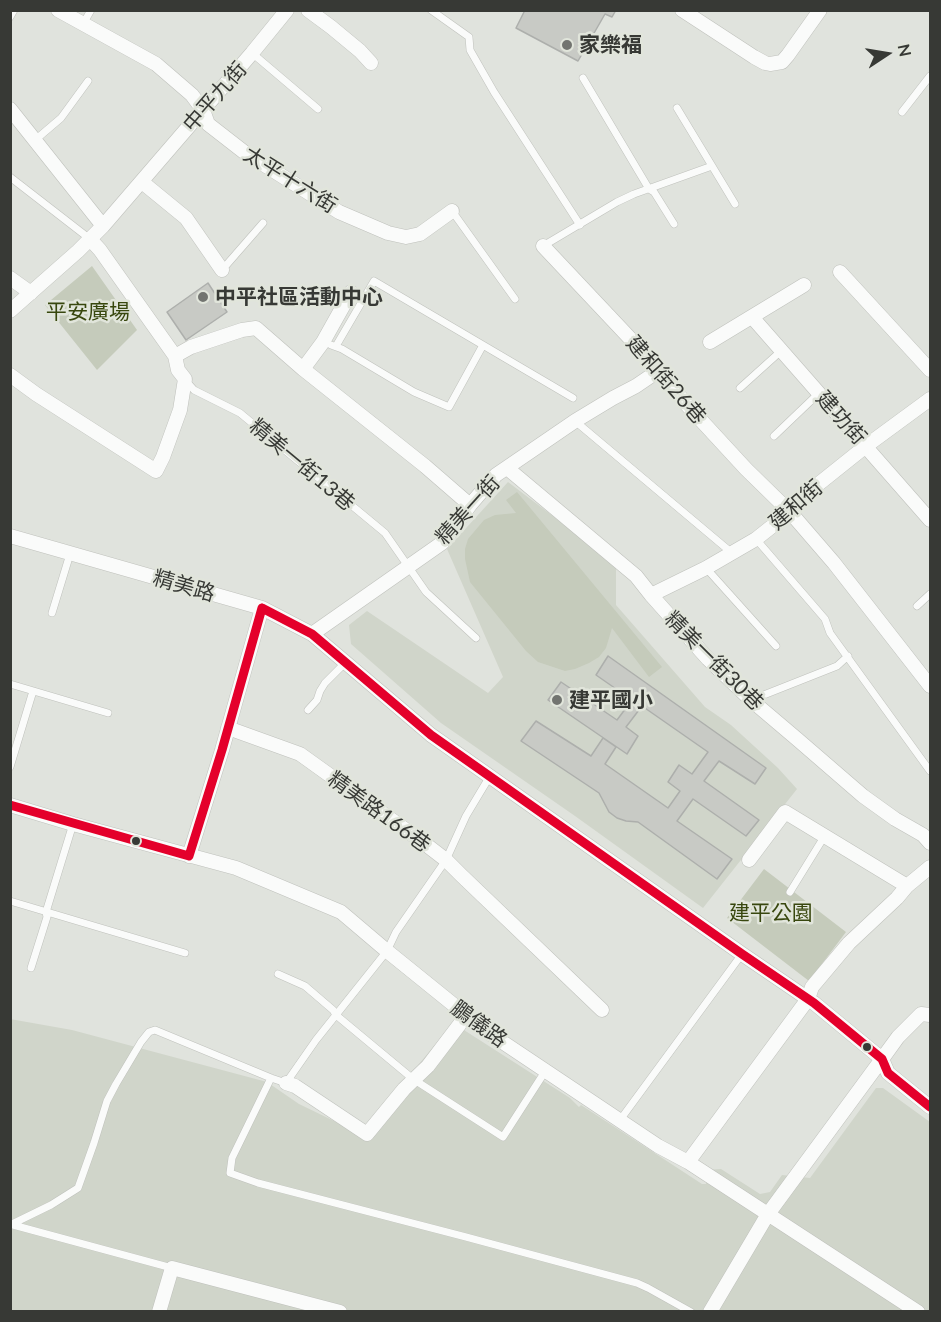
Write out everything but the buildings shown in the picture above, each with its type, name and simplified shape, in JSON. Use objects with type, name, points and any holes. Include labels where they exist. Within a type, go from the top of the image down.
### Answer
[{"type":"street","name":"太平十六街","points":[[58,10],[156,64],[192,95],[203,110],[208,124],[244,152],[339,212],[387,233],[406,237],[420,234],[452,211]]},
{"type":"street","name":"中平九街","points":[[10,311],[103,226],[252,53],[286,10]]},
{"type":"street","points":[[308,10],[360,51],[371,63]]},
{"type":"street","points":[[682,10],[754,57],[770,64],[779,63],[788,55],[820,10]]},
{"type":"street","points":[[10,110],[103,226]]},
{"type":"street","points":[[142,182],[186,218],[222,270]]},
{"type":"street","name":"精美一街13巷","points":[[90,239],[175,356],[178,370],[185,379]]},
{"type":"street","name":"建和街26巷","points":[[543,246],[640,349],[687,405],[790,512],[834,563],[930,686]]},
{"type":"street","points":[[840,272],[930,370]]},
{"type":"street","points":[[10,278],[31,293]]},
{"type":"street","points":[[710,342],[804,285]]},
{"type":"street","points":[[303,369],[329,344],[351,292]]},
{"type":"street","name":"建功街","points":[[752,317],[930,520]]},
{"type":"street","points":[[175,356],[190,346],[256,328],[470,505]]},
{"type":"street","name":"精美一街","points":[[312,634],[442,543],[496,475],[575,421],[658,371]]},
{"type":"street","points":[[10,375],[156,471],[180,410],[185,379]]},
{"type":"street","name":"建和街","points":[[651,595],[706,568],[756,539],[790,512],[796,502],[930,399]]},
{"type":"street","name":"精美一街30巷","points":[[507,468],[636,576],[708,659],[751,700],[863,796],[895,819],[923,835],[930,843]]},
{"type":"street","name":"精美路","points":[[10,536],[262,608],[312,634],[431,735],[808,999],[882,1059],[888,1073],[930,1107]]},
{"type":"street","points":[[189,856],[262,608]]},
{"type":"street","name":"精美路166巷","points":[[228,728],[300,754],[446,860],[602,1010]]},
{"type":"street","name":"鵬儀路","points":[[10,805],[236,868],[341,912],[486,1031],[658,1146],[688,1162],[918,1311]]},
{"type":"street","points":[[748,860],[785,812],[907,886]]},
{"type":"street","points":[[688,1162],[808,999],[812,987],[849,943],[907,886],[930,867]]},
{"type":"street","points":[[710,1311],[768,1214],[898,1037],[921,1014],[930,1015]]},
{"type":"street","points":[[286,1083],[295,1086],[367,1134],[413,1079],[428,1066],[466,1016]]},
{"type":"street","points":[[159,1311],[172,1268],[340,1311]]},
{"type":"lane","points":[[10,17],[14,10]]},
{"type":"lane","points":[[83,24],[91,10]]},
{"type":"lane","points":[[431,10],[469,37],[470,50],[489,84],[580,225]]},
{"type":"lane","points":[[252,53],[318,109]]},
{"type":"lane","points":[[902,112],[930,76]]},
{"type":"lane","points":[[582,78],[649,189],[654,192],[674,224]]},
{"type":"lane","points":[[34,141],[61,118],[88,81]]},
{"type":"lane","points":[[677,108],[735,204]]},
{"type":"lane","points":[[543,246],[618,202],[712,166]]},
{"type":"lane","points":[[10,177],[90,239]]},
{"type":"lane","name":"太平十六街","points":[[452,211],[515,299]]},
{"type":"lane","points":[[222,270],[263,223]]},
{"type":"lane","points":[[483,345],[449,407],[414,392],[329,344],[374,281],[483,345],[573,398]]},
{"type":"lane","points":[[740,388],[781,351]]},
{"type":"lane","name":"精美一街13巷","points":[[185,379],[194,390],[240,413],[385,533],[426,592],[476,638]]},
{"type":"lane","points":[[774,436],[819,393]]},
{"type":"lane","points":[[575,421],[732,553]]},
{"type":"lane","points":[[756,539],[825,619],[830,633],[930,771]]},
{"type":"lane","points":[[52,613],[70,554]]},
{"type":"lane","points":[[706,568],[776,646]]},
{"type":"lane","points":[[917,606],[930,594]]},
{"type":"lane","points":[[751,700],[837,666],[848,656]]},
{"type":"lane","points":[[308,710],[317,700],[325,683],[345,663]]},
{"type":"lane","points":[[10,684],[108,713]]},
{"type":"lane","points":[[10,767],[33,691]]},
{"type":"lane","points":[[12,1225],[78,1188],[107,1101],[141,1041],[149,1032],[155,1030],[286,1083],[316,1040],[387,951],[396,932],[446,860],[466,816],[490,776]]},
{"type":"lane","points":[[31,968],[73,824]]},
{"type":"lane","points":[[790,892],[824,837]]},
{"type":"lane","points":[[10,901],[185,953]]},
{"type":"lane","points":[[620,1120],[742,954]]},
{"type":"lane","points":[[278,974],[304,986],[413,1079],[503,1137],[546,1070]]},
{"type":"lane","points":[[272,1078],[232,1158],[230,1173],[258,1183],[637,1283],[691,1311]]},
{"type":"lane","points":[[12,1225],[172,1268]]},
{"type":"shaded area","name":"建平國小","points":[[508,482],[616,564],[616,605],[705,707],[731,725],[778,768],[797,789],[703,908],[441,723],[351,644],[349,625],[367,611],[488,693],[503,677],[447,549]]},
{"type":"shaded area","points":[[10,1019],[72,1030],[267,1082],[299,1104],[361,1134],[453,1023],[570,1098],[579,1107],[581,1105],[702,1184],[706,1184],[706,1170],[721,1169],[760,1194],[770,1192],[782,1175],[810,1178],[876,1088],[883,1088],[930,1122],[930,1311],[11,1311]]},
{"type":"green space","name":"平安廣場","points":[[92,266],[137,330],[97,370],[45,305]]},
{"type":"green space","points":[[517,492],[662,667],[649,677],[612,628],[606,648],[599,657],[575,669],[565,671],[538,662],[526,651],[470,582],[465,559],[468,539],[484,520],[495,515],[516,513],[506,500]]},
{"type":"green space","name":"建平公園","points":[[764,869],[846,932],[809,981],[727,918]]},
{"type":"transit line","points":[[262,608],[312,634],[431,735],[814,1003],[882,1059],[888,1073],[930,1107]]},
{"type":"transit line","points":[[189,856],[262,608]]},
{"type":"transit line","points":[[10,805],[189,856]]},
{"type":"place","name":"家樂福","points":[[567,45]]},
{"type":"place","name":"中平社區活動中心","points":[[203,297]]},
{"type":"place","name":"建平國小","points":[[557,700]]}]
